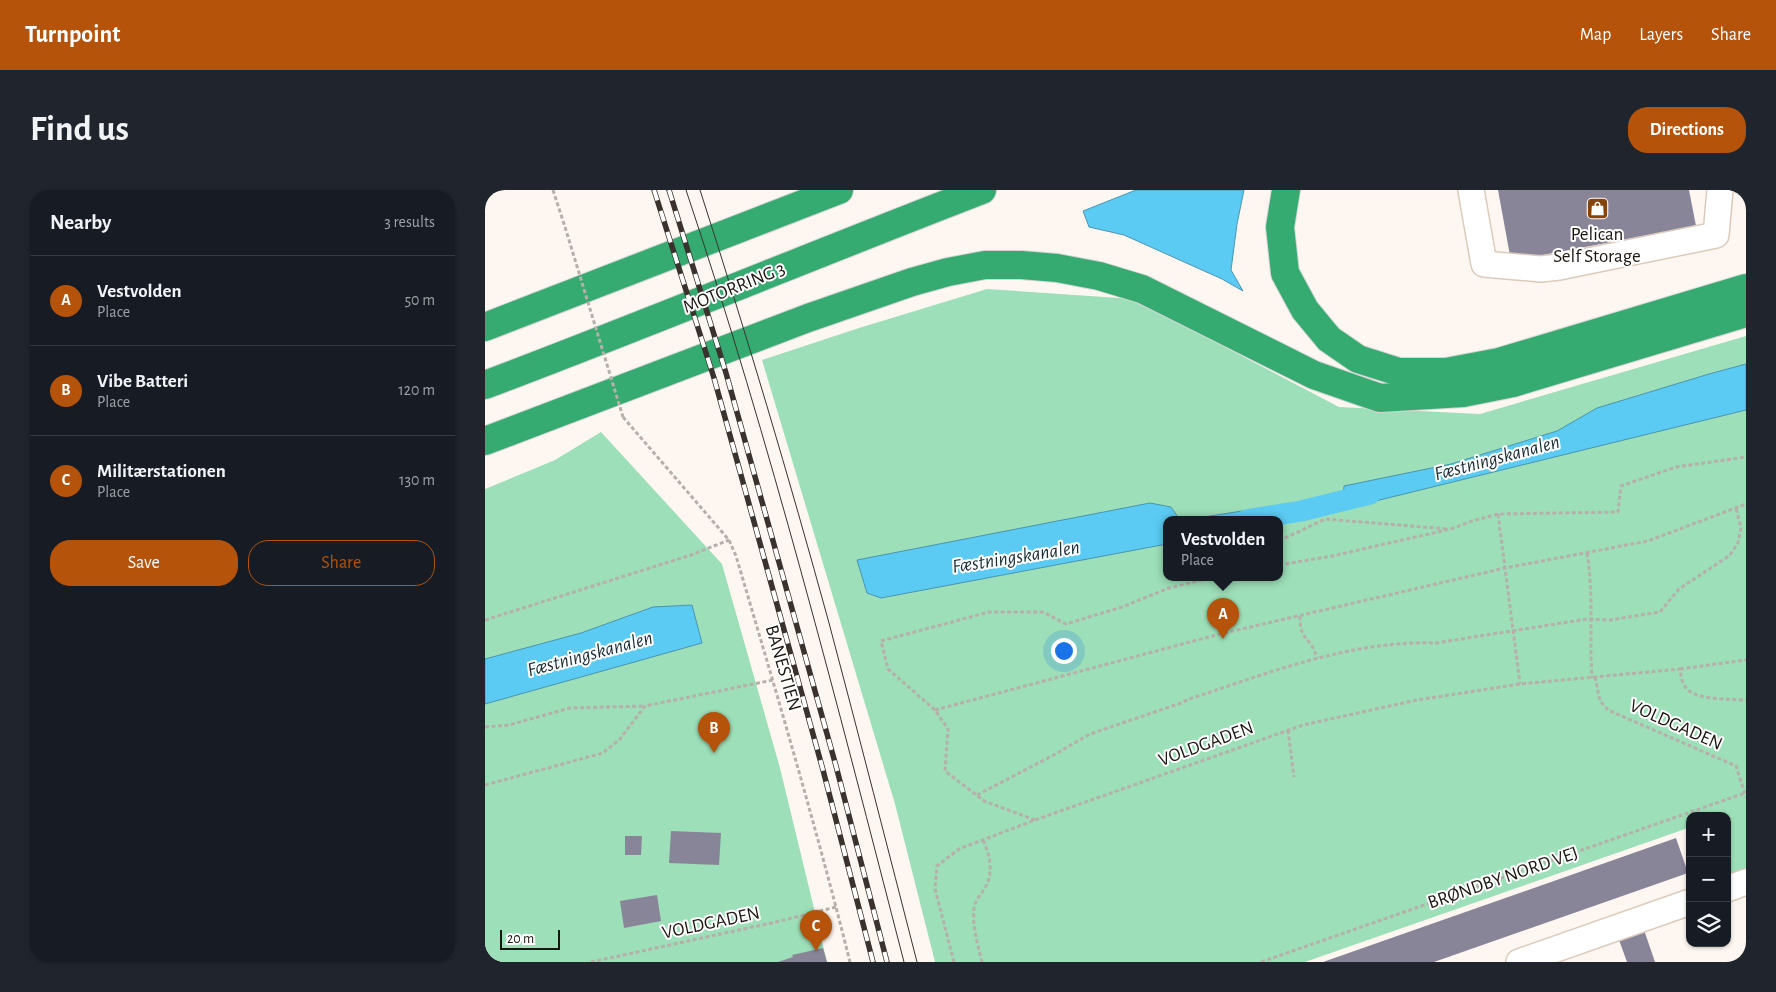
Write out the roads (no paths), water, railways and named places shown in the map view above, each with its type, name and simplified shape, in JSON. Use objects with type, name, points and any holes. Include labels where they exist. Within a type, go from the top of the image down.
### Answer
[{"type":"highway","name":"MOTORRING 3","points":[[485,386],[982,190]]},
{"type":"highway","points":[[1286,190],[1280,227],[1285,273],[1305,310],[1329,339],[1358,359],[1399,372],[1446,372],[1499,362],[1746,288]]},
{"type":"highway","points":[[485,327],[835,191]]},
{"type":"highway","points":[[485,442],[817,315],[912,282],[948,272],[985,265],[1057,268],[1099,276],[1142,289],[1314,375],[1380,398],[1463,393],[1513,383],[1746,313]]},
{"type":"street","points":[[1471,190],[1484,264],[1541,268],[1559,267],[1716,235],[1720,190]]},
{"type":"street","points":[[1731,888],[1746,882]]},
{"type":"street","points":[[1519,962],[1686,903]]},
{"type":"water","points":[[1136,190],[1244,190],[1231,270],[1243,291],[1222,279],[1124,235],[1089,227],[1083,211]]},
{"type":"water","points":[[1746,364],[1746,410],[1347,508],[1343,501],[1344,486],[1451,464],[1557,431],[1597,408]]},
{"type":"water","points":[[1150,503],[1171,507],[1177,516],[1163,516],[1163,545],[881,598],[867,593],[857,560]]},
{"type":"water","points":[[1293,503],[1300,509],[1300,519],[1283,522],[1283,516],[1210,516]]},
{"type":"water","points":[[692,605],[702,643],[485,704],[485,659],[581,633],[653,607]]},
{"type":"waterway","name":"Fæstningskanalen","points":[[1270,516],[1301,511],[1370,494]]},
{"type":"tram line","points":[[686,190],[747,381],[775,478],[828,671],[904,962]]},
{"type":"tram line","points":[[700,190],[767,405],[814,568],[917,962]]},
{"type":"railway","points":[[654,190],[714,378],[823,770],[873,962]]},
{"type":"railway","points":[[669,190],[726,373],[836,766],[887,962]]},
{"type":"place","name":"Pelican Self Storage","points":[[1597,208]]},
{"type":"place","name":"Vestvolden","points":[[1223,639]]},
{"type":"place","name":"Vibe Batteri","points":[[714,753]]},
{"type":"place","name":"Militærstationen","points":[[816,951]]}]
